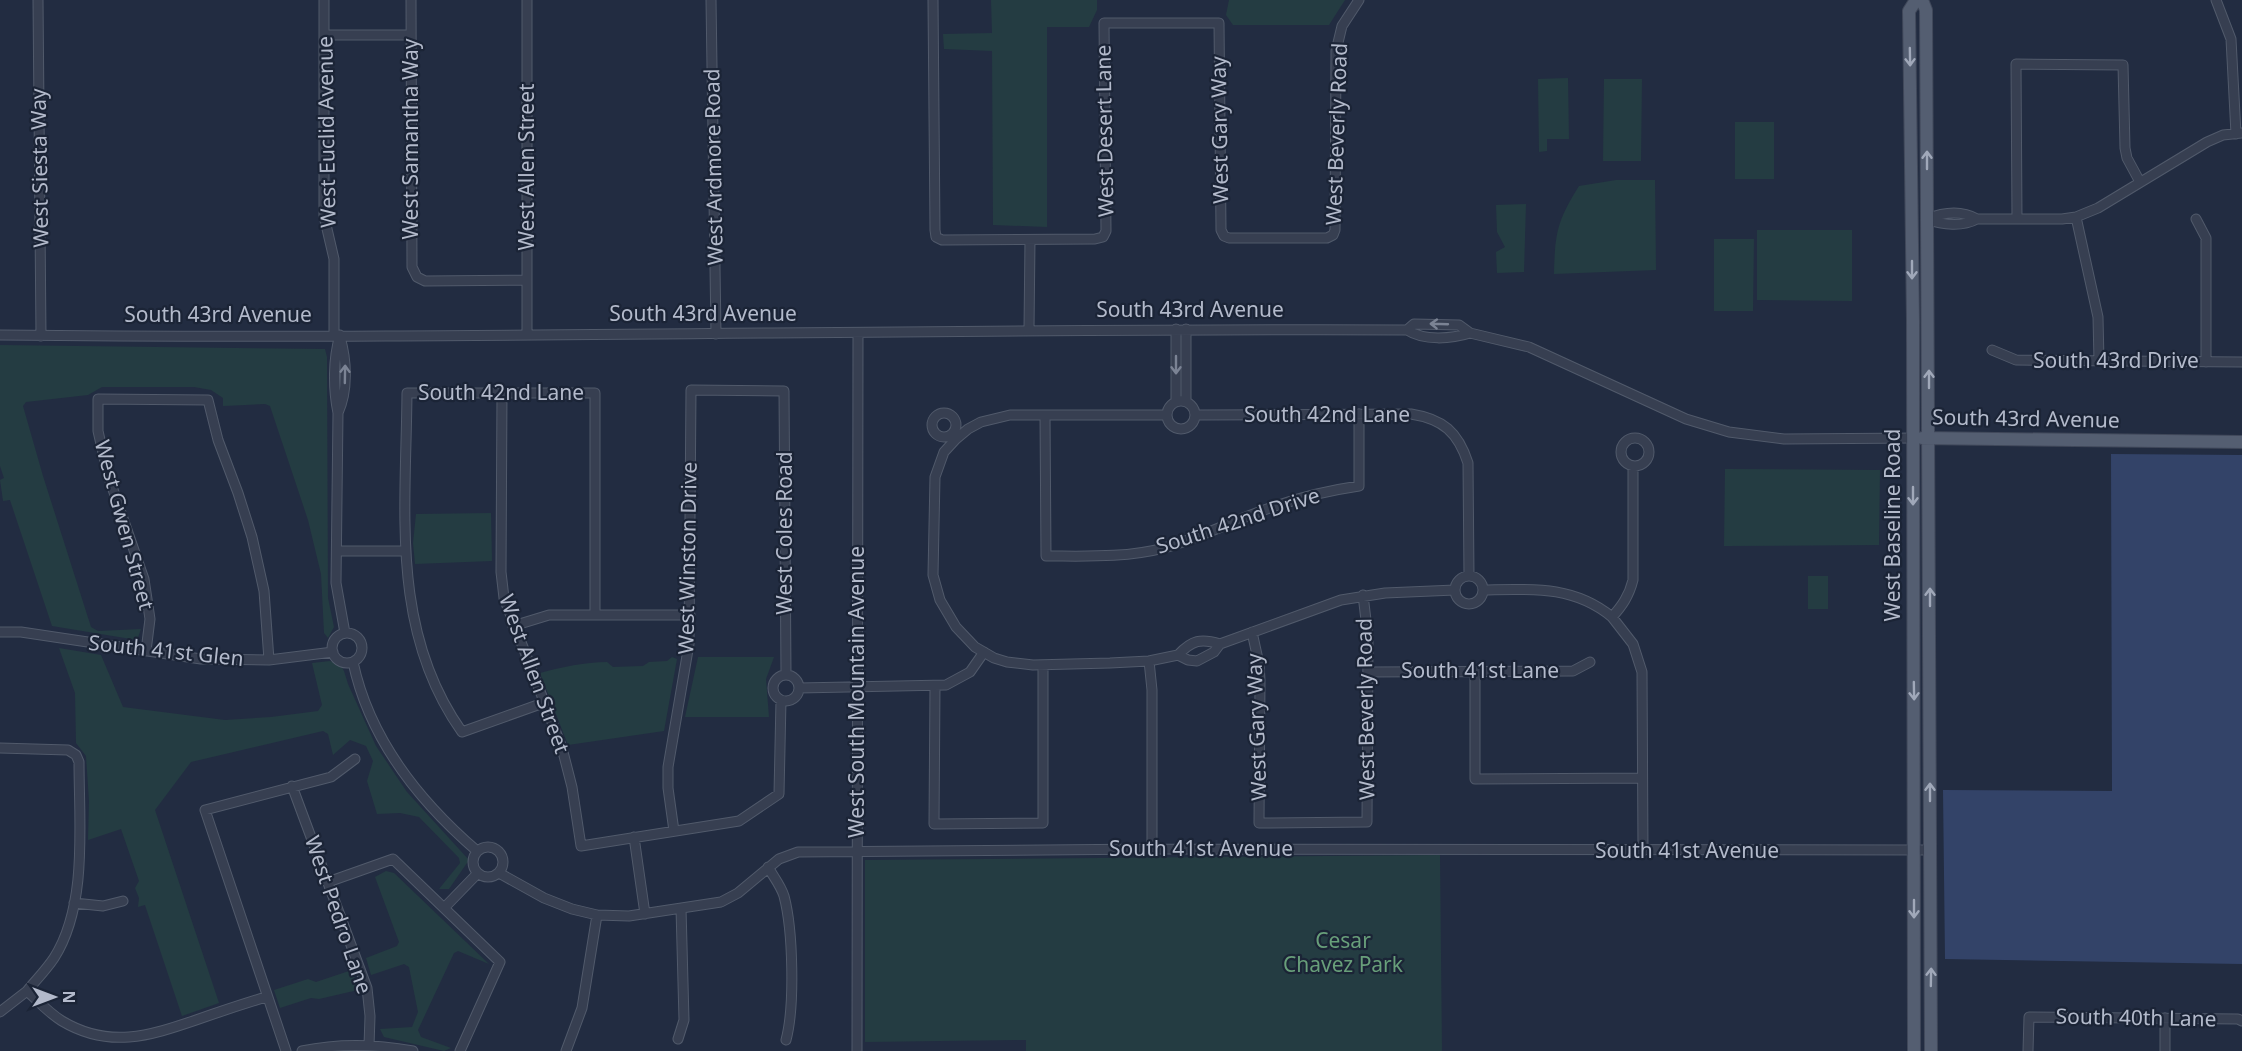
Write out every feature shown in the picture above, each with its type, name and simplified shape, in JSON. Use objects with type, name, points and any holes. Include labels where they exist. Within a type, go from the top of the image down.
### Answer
[{"type":"main road","name":"West Baseline Road","points":[[1916,0],[1909,11],[1922,438],[1930,850],[1931,1051]]},
{"type":"main road","name":"West Baseline Road","points":[[1914,1051],[1915,850],[1927,219],[1926,10],[1922,0]]},
{"type":"main road","name":"South 43rd Avenue","points":[[1922,438],[2242,442]]},
{"type":"street","name":"West Siesta Way","points":[[38,0],[41,336]]},
{"type":"street","name":"West Euclid Avenue","points":[[324,0],[324,216],[334,259],[337,335],[345,352],[344,399],[338,413],[336,583],[345,633],[354,635],[361,642],[362,651],[353,662],[370,715],[393,757],[423,798],[477,851]]},
{"type":"street","name":"West Samantha Way","points":[[411,0],[412,267],[417,277],[425,281],[527,280]]},
{"type":"street","name":"West Allen Street","points":[[526,0],[527,334]]},
{"type":"street","name":"West Ardmore Road","points":[[711,0],[716,334]]},
{"type":"street","points":[[933,0],[936,237],[942,240],[1030,240],[1029,329]]},
{"type":"street","name":"West Beverly Road","points":[[1224,236],[1229,238],[1327,238],[1333,236],[1335,230],[1335,51],[1342,26],[1359,0]]},
{"type":"street","points":[[1927,219],[1939,214],[1967,213],[1977,219],[2076,217],[2098,208],[2207,141],[2223,135],[2239,134],[2231,39],[2216,0]]},
{"type":"street","name":"West Desert Lane","points":[[1030,240],[1095,240],[1103,237],[1106,231],[1104,23],[1219,23]]},
{"type":"street","name":"West Gary Way","points":[[1219,23],[1221,230],[1224,236]]},
{"type":"street","points":[[324,35],[411,34]]},
{"type":"street","points":[[2017,219],[2016,64],[2123,65],[2125,148],[2127,158],[2140,182]]},
{"type":"street","points":[[2076,217],[2098,317],[2099,361]]},
{"type":"street","points":[[2196,219],[2206,238],[2206,362]]},
{"type":"street","name":"South 43rd Avenue","points":[[0,335],[716,334],[1029,329],[1407,330],[1414,324],[1459,325],[1470,333],[1529,346],[1686,419],[1729,432],[1784,439],[1922,438]]},
{"type":"street","points":[[1181,329],[1186,401],[1193,407],[1196,415]]},
{"type":"street","points":[[1176,402],[1181,329]]},
{"type":"street","name":"West South Mountain Avenue","points":[[857,1051],[858,333]]},
{"type":"street","name":"South 43rd Drive","points":[[1992,350],[2016,360],[2242,362]]},
{"type":"street","name":"West Coles Road","points":[[674,831],[739,821],[779,794],[781,700],[774,695],[773,683],[778,677],[786,674],[784,391],[691,390]]},
{"type":"street","name":"West Winston Drive","points":[[674,831],[668,788],[668,767],[689,644],[691,390]]},
{"type":"street","name":"West Allen Street","points":[[502,392],[501,572],[504,598],[562,748],[572,787],[581,846],[634,837]]},
{"type":"street","name":"South 42nd Lane","points":[[405,551],[407,393],[595,393],[595,615]]},
{"type":"street","name":"West Gwen Street","points":[[146,651],[150,619],[144,579],[108,475],[98,430],[98,399],[208,400],[218,440],[252,537],[264,591],[269,660]]},
{"type":"street","points":[[1167,415],[1169,407],[1176,402],[1186,401]]},
{"type":"street","name":"South 42nd Drive","points":[[1046,415],[1046,556],[1116,555],[1162,548],[1278,505],[1326,491],[1359,486],[1359,414]]},
{"type":"street","name":"South 42nd Lane","points":[[984,652],[967,640],[956,627],[940,600],[933,575],[935,477],[954,436],[994,417],[1167,415],[1169,423],[1179,429],[1191,426],[1196,415],[1411,414],[1428,417],[1453,433],[1463,447],[1468,463],[1469,576]]},
{"type":"street","points":[[1611,617],[1623,605],[1633,580],[1633,466]]},
{"type":"street","points":[[337,551],[405,551],[414,623],[427,667],[449,713],[462,732],[546,702]]},
{"type":"street","points":[[1469,576],[1478,579],[1483,590],[1480,600],[1466,604],[1458,599],[1455,590],[1461,578],[1469,576]]},
{"type":"street","points":[[1178,655],[1197,661],[1214,652],[1221,644],[1319,607],[1363,595],[1402,591],[1455,590]]},
{"type":"street","points":[[1483,590],[1557,591],[1596,605],[1611,617],[1633,644],[1642,672],[1642,851]]},
{"type":"street","name":"West Beverly Road","points":[[1363,595],[1368,637],[1367,822]]},
{"type":"street","points":[[513,626],[549,615],[690,615]]},
{"type":"street","name":"South 41st Glen","points":[[0,632],[21,632],[201,659],[269,660],[333,652]]},
{"type":"street","name":"West Gary Way","points":[[1252,632],[1260,680],[1259,823],[1367,822]]},
{"type":"street","points":[[345,633],[334,640],[333,652],[343,662],[353,662]]},
{"type":"street","points":[[799,688],[946,685],[964,676],[975,666],[984,652],[994,658],[1018,664],[1043,665],[1149,661],[1178,655],[1193,641],[1203,639],[1221,644]]},
{"type":"street","points":[[1149,661],[1152,690],[1152,849]]},
{"type":"street","name":"South 41st Lane","points":[[1368,672],[1573,671],[1590,662]]},
{"type":"street","points":[[935,686],[934,824],[1043,823],[1043,665]]},
{"type":"street","points":[[1475,672],[1475,779],[1642,778]]},
{"type":"street","points":[[786,674],[794,677],[799,688]]},
{"type":"street","points":[[781,700],[793,699],[799,688]]},
{"type":"street","points":[[0,748],[68,750],[76,755],[79,762],[79,881],[71,919],[55,957],[27,991],[0,1012]]},
{"type":"street","points":[[286,1051],[205,810],[331,777],[355,759]]},
{"type":"street","name":"West Pedro Lane","points":[[292,786],[366,988],[370,1016],[369,1046]]},
{"type":"street","points":[[645,914],[634,837],[674,831]]},
{"type":"street","points":[[490,847],[499,851],[503,859],[499,873],[486,877],[478,873],[474,860],[477,851],[490,847]]},
{"type":"street","name":"South 41st Avenue","points":[[499,873],[544,898],[597,915],[645,914],[721,902],[738,893],[779,859],[798,852],[1152,849],[1930,850]]},
{"type":"street","points":[[328,882],[393,859],[500,962],[460,1051]]},
{"type":"street","points":[[768,867],[783,894],[790,930],[790,1024],[786,1040]]},
{"type":"street","points":[[444,908],[478,873]]},
{"type":"street","points":[[74,903],[103,906],[123,900]]},
{"type":"street","points":[[678,1039],[684,1020],[681,908]]},
{"type":"street","points":[[566,1051],[582,1008],[597,915]]},
{"type":"street","points":[[27,991],[63,1022],[90,1032],[123,1038],[165,1031],[266,997]]},
{"type":"street","name":"South 40th Lane","points":[[2028,1051],[2029,1017],[2238,1019],[2242,1021]]},
{"type":"street","points":[[2164,1051],[2165,1018]]},
{"type":"street","points":[[302,1051],[344,1046],[388,1046],[413,1051]]},
{"type":"green space","points":[[991,0],[1097,0],[1097,10],[1089,27],[1047,27],[1047,227],[993,225],[992,51],[944,49],[943,34],[992,33]]},
{"type":"green space","points":[[1229,0],[1345,0],[1329,25],[1233,25],[1226,15]]},
{"type":"green space","points":[[1568,78],[1569,139],[1547,139],[1547,151],[1539,152],[1538,79]]},
{"type":"green space","points":[[1604,79],[1642,79],[1641,161],[1603,161]]},
{"type":"green space","points":[[1735,122],[1774,122],[1774,179],[1735,179]]},
{"type":"green space","points":[[1616,180],[1655,180],[1656,270],[1554,274],[1555,248],[1559,228],[1566,209],[1579,186]]},
{"type":"green space","points":[[1526,204],[1524,272],[1497,273],[1496,252],[1505,247],[1497,232],[1496,205]]},
{"type":"green space","points":[[1757,230],[1852,230],[1852,301],[1757,300]]},
{"type":"green space","points":[[1714,239],[1754,239],[1753,311],[1714,311]]},
{"type":"green space","points":[[0,345],[325,349],[327,357],[328,598],[334,627],[328,638],[324,633],[321,574],[308,520],[270,406],[265,404],[223,406],[223,398],[211,390],[194,387],[102,387],[88,395],[26,402],[23,406],[91,627],[98,631],[141,629],[137,640],[52,626],[10,500],[3,501],[0,480],[4,478],[0,466]]},
{"type":"green space","points":[[1725,469],[1880,470],[1879,545],[1724,546]]},
{"type":"green space","points":[[491,513],[492,561],[415,564],[413,543],[416,514]]},
{"type":"green space","points":[[1808,576],[1828,576],[1828,609],[1808,609]]},
{"type":"green space","points":[[59,648],[101,655],[123,707],[225,720],[318,711],[322,705],[312,663],[330,661],[340,664],[376,746],[407,792],[469,860],[449,889],[439,889],[460,863],[459,858],[419,817],[400,813],[377,814],[367,781],[373,761],[366,746],[350,740],[333,755],[328,734],[323,731],[191,762],[155,810],[219,1003],[182,1016],[145,905],[138,907],[139,898],[135,888],[139,881],[121,829],[88,840],[89,801],[86,756],[76,743],[75,693]]},
{"type":"green space","points":[[672,657],[677,659],[664,731],[568,745],[540,673],[599,662],[607,662],[613,667],[643,666],[649,662],[667,661]]},
{"type":"green space","points":[[698,657],[774,657],[766,679],[769,717],[685,717]]},
{"type":"green space","name":"Cesar Chavez Park","points":[[1440,855],[1442,1051],[1026,1051],[1026,1040],[865,1042],[865,860]]},
{"type":"green space","points":[[386,871],[394,873],[489,964],[458,951],[454,953],[418,1030],[421,1037],[451,1048],[444,1051],[384,1037],[380,1029],[412,1027],[418,1012],[409,967],[404,964],[371,975],[366,958],[397,946],[399,942],[375,877]]},
{"type":"green space","points":[[352,970],[358,990],[319,999],[311,998],[280,1008],[274,990],[308,979],[316,982]]},
{"type":"water","points":[[2111,454],[2242,455],[2242,964],[1945,959],[1943,790],[2112,791]]}]
